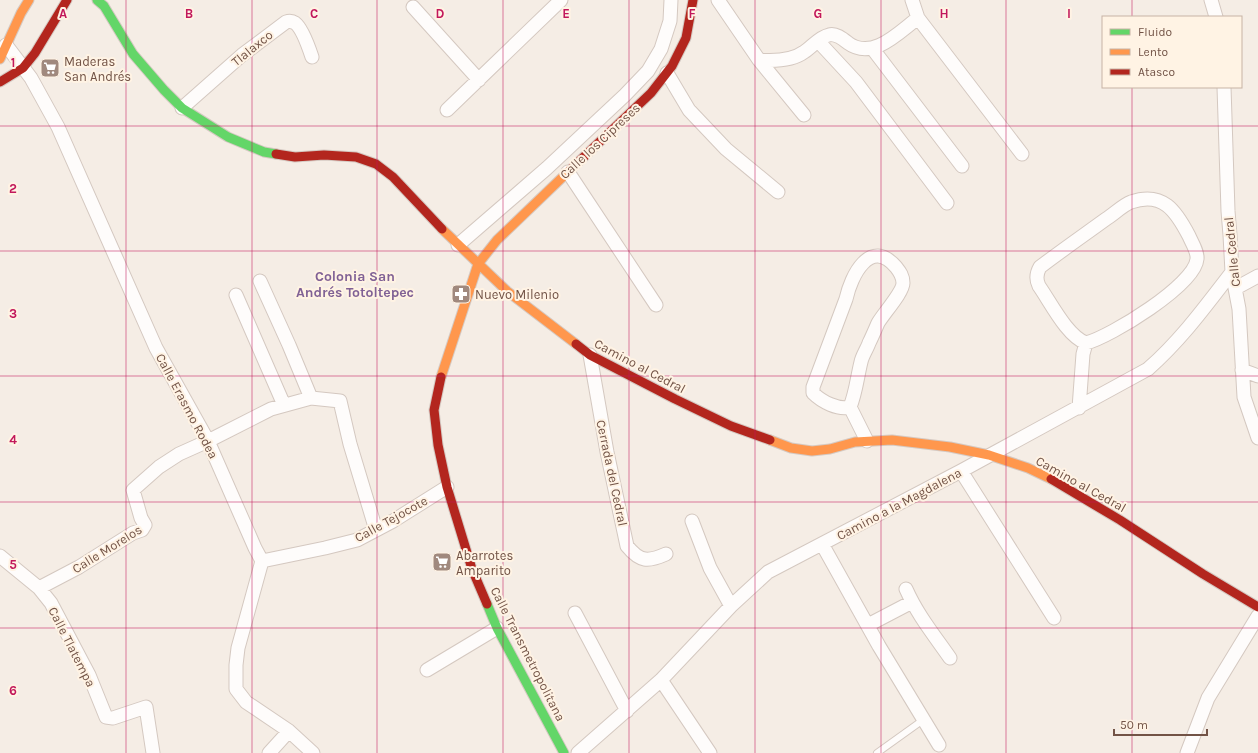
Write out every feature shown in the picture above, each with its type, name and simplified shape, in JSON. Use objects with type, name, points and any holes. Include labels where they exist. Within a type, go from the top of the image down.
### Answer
[{"type":"street","points":[[0,59],[29,0]]},
{"type":"street","points":[[0,82],[23,68],[35,53],[67,0]]},
{"type":"street","points":[[447,110],[561,0]]},
{"type":"street","name":"Calle los Cipreses","points":[[458,244],[547,168],[625,95],[648,71],[661,49],[670,21],[672,0]]},
{"type":"street","name":"Calle los Cipreses","points":[[478,264],[497,240],[651,93],[672,66],[686,38],[692,0]]},
{"type":"street","points":[[718,0],[759,60],[804,115]]},
{"type":"street","points":[[912,0],[918,18],[1022,154]]},
{"type":"street","points":[[1212,0],[1216,16]]},
{"type":"street","name":"Camino al Cedral","points":[[105,2],[133,54],[164,90],[182,108],[228,137],[264,152],[295,157],[324,155],[356,157],[376,164],[393,177],[458,244],[507,291],[590,355],[674,399],[731,426],[791,448],[812,451],[830,449],[855,442],[892,440],[950,446],[1028,468],[1056,482],[1120,520],[1203,574],[1258,607]]},
{"type":"street","points":[[413,7],[479,80]]},
{"type":"street","points":[[759,60],[776,60],[797,56],[830,34],[836,35],[856,48],[872,48],[887,42],[918,18]]},
{"type":"street","name":"Tlalaxco","points":[[182,108],[242,55],[286,22],[291,21],[296,23],[312,57]]},
{"type":"street","points":[[818,41],[856,82],[947,203]]},
{"type":"street","name":"Calle Erasmo Rodea","points":[[6,45],[32,78],[58,127],[156,348],[208,442],[262,561]]},
{"type":"street","points":[[872,48],[962,166]]},
{"type":"street","points":[[667,73],[688,110],[726,149],[778,192]]},
{"type":"street","name":"Calle Cedral","points":[[1224,88],[1228,211],[1232,272],[1239,309],[1244,397],[1252,425],[1258,438]]},
{"type":"street","points":[[568,172],[656,305]]},
{"type":"street","points":[[1151,199],[1168,205],[1178,216],[1195,248],[1197,259],[1189,276],[1172,292],[1141,314],[1104,336],[1086,343],[1079,340],[1070,332],[1039,286],[1036,278],[1037,272],[1040,267],[1130,202],[1151,199]]},
{"type":"street","points":[[850,407],[844,408],[819,399],[813,393],[813,387],[844,306],[849,285],[854,275],[868,258],[876,256],[884,257],[899,271],[903,277],[904,284],[902,291],[885,312],[877,325],[861,361],[856,389],[850,407],[867,441]]},
{"type":"street","name":"Calle Transmetropolitana","points":[[478,264],[442,372],[434,410],[438,445],[447,487],[472,569],[497,628],[564,753]]},
{"type":"street","name":"Camino a la Magdalena","points":[[578,753],[661,680],[731,606],[768,572],[1079,408],[1148,369],[1180,339],[1232,272]]},
{"type":"street","points":[[1236,288],[1258,276]]},
{"type":"street","points":[[260,281],[311,398]]},
{"type":"street","points":[[236,295],[284,405]]},
{"type":"street","points":[[1079,408],[1083,354],[1086,343]]},
{"type":"street","name":"Cerrada del Cedral","points":[[590,355],[607,452],[627,546],[635,555],[644,559],[653,560],[666,554]]},
{"type":"street","points":[[1242,370],[1258,376]]},
{"type":"street","points":[[208,442],[271,409],[311,398],[340,401],[350,444],[376,530]]},
{"type":"street","name":"Calle Morelos","points":[[39,588],[79,567],[133,533],[142,530],[145,525],[132,493],[135,487],[159,467],[179,454],[208,442]]},
{"type":"street","points":[[961,471],[1054,618]]},
{"type":"street","name":"Calle Tejocote","points":[[262,561],[357,540],[411,510],[447,487]]},
{"type":"street","points":[[692,520],[710,568],[731,606]]},
{"type":"street","points":[[822,544],[879,646],[939,745]]},
{"type":"street","name":"Calle Tlatempa","points":[[0,556],[39,588],[58,615],[76,653],[90,675],[106,717],[113,718],[146,707],[153,753]]},
{"type":"street","points":[[262,561],[238,648],[236,689],[246,702],[289,731],[313,753]]},
{"type":"street","points":[[906,589],[924,621],[950,658]]},
{"type":"street","points":[[868,625],[912,602]]},
{"type":"street","points":[[575,613],[626,711]]},
{"type":"street","points":[[1187,753],[1208,698],[1258,616]]},
{"type":"street","points":[[427,670],[497,628]]},
{"type":"street","points":[[661,680],[710,753]]},
{"type":"street","points":[[269,753],[289,731]]},
{"type":"lane","points":[[877,753],[924,720]]},
{"type":"traffic: fast","points":[[97,0],[104,6],[133,54],[164,90],[182,108],[228,137],[264,152],[276,154]]},
{"type":"traffic: fast","points":[[487,604],[497,628],[564,753]]},
{"type":"traffic: slow","points":[[0,59],[21,13],[29,0]]},
{"type":"traffic: slow","points":[[441,377],[478,264],[497,240],[570,170]]},
{"type":"traffic: slow","points":[[442,229],[507,291],[576,344]]},
{"type":"traffic: slow","points":[[770,440],[791,448],[812,451],[830,449],[855,442],[892,440],[950,447],[989,455],[1028,468],[1051,479]]},
{"type":"traffic: jam","points":[[0,82],[23,68],[35,53],[67,0]]},
{"type":"traffic: jam","points":[[570,170],[651,93],[672,66],[686,38],[693,0]]},
{"type":"traffic: jam","points":[[276,154],[295,157],[324,155],[356,157],[376,164],[393,177],[442,229]]},
{"type":"traffic: jam","points":[[576,344],[590,355],[675,399],[731,426],[770,440]]},
{"type":"traffic: jam","points":[[441,377],[434,410],[438,445],[447,487],[472,569],[487,604]]},
{"type":"traffic: jam","points":[[1051,479],[1120,520],[1203,574],[1258,607]]},
{"type":"place","name":"Maderas San Andrés","points":[[50,68]]},
{"type":"place","name":"Nuevo Milenio","points":[[461,294]]},
{"type":"place","name":"Abarrotes Amparito","points":[[442,562]]},
{"type":"district","name":"Colonia San Andrés Totoltepec","points":[[355,284]]}]
